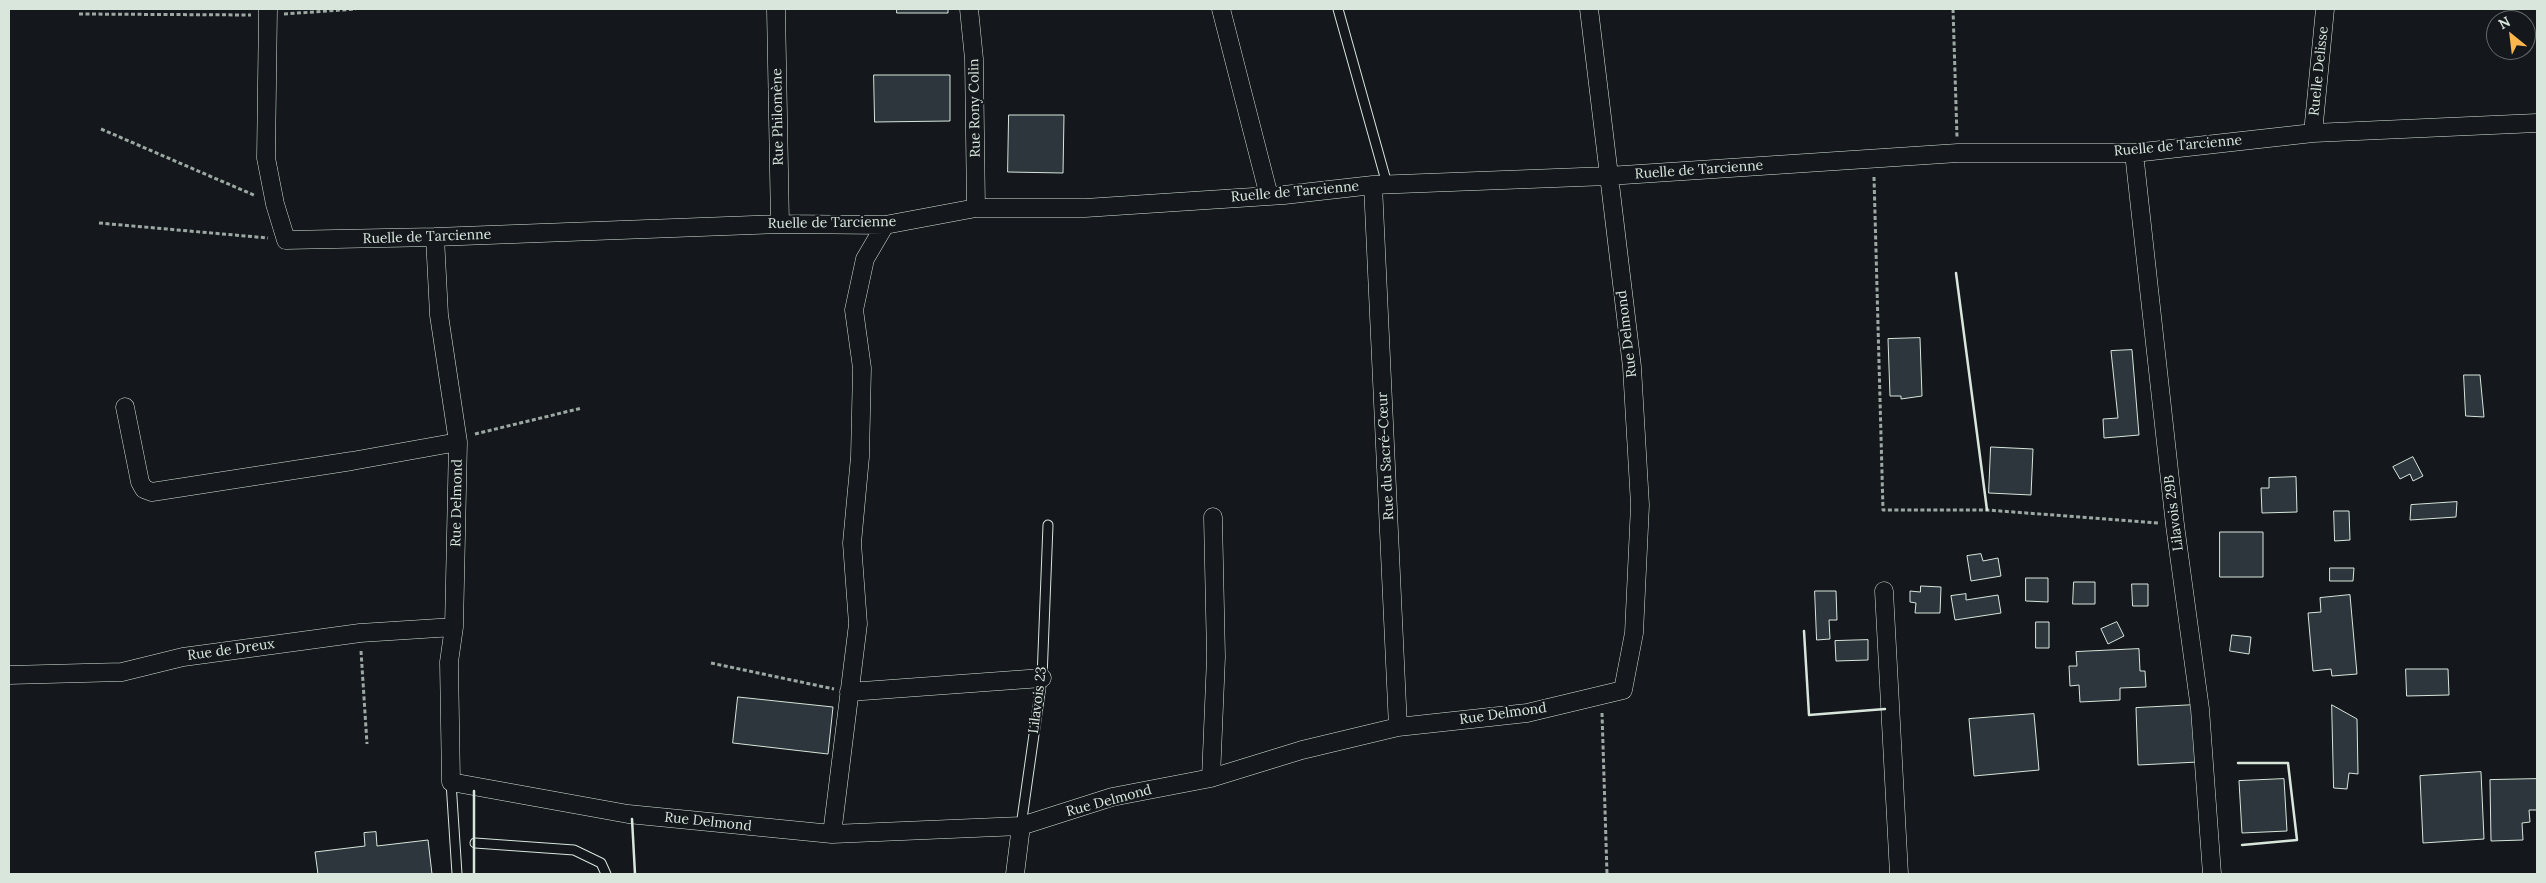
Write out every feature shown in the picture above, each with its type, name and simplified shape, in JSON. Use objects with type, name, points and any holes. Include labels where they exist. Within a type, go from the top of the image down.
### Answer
[{"type":"street","name":"Rue Philomène","points":[[776,9],[780,224]]},
{"type":"street","name":"Rue Rony Colin","points":[[969,9],[974,59],[976,208]]},
{"type":"street","points":[[1221,9],[1269,196]]},
{"type":"street","name":"Rue Delmond","points":[[436,237],[439,315],[458,440],[454,627],[450,662],[451,782],[628,814],[832,834],[1021,826],[1112,797],[1211,778],[1302,750],[1398,727],[1527,713],[1623,690],[1634,633],[1640,505],[1632,367],[1589,9]]},
{"type":"street","name":"Ruelle Delisse","points":[[2313,133],[2325,9]]},
{"type":"street","points":[[268,12],[266,158],[275,204],[286,240]]},
{"type":"street","name":"Ruelle de Tarcienne","points":[[286,240],[436,237],[780,224],[885,225],[976,208],[1084,208],[1269,196],[1380,184],[1608,176],[1958,153],[2134,153],[2313,133],[2537,123]]},
{"type":"street","name":"Lilavois 29B","points":[[2134,153],[2175,525],[2200,709],[2212,874]]},
{"type":"street","name":"Rue du Sacré-Cœur","points":[[1380,184],[1398,727]]},
{"type":"street","points":[[832,834],[858,624],[852,542],[860,457],[862,368],[854,310],[865,259],[885,225]]},
{"type":"street","points":[[124,407],[140,482],[144,488],[152,492],[352,461],[458,440]]},
{"type":"street","points":[[1211,778],[1216,657],[1213,517]]},
{"type":"street","points":[[1884,591],[1899,874]]},
{"type":"street","name":"Rue de Dreux","points":[[9,675],[122,672],[182,657],[360,633],[454,627]]},
{"type":"street","points":[[849,692],[1042,678]]},
{"type":"street","name":"Lilavois 23","points":[[1015,874],[1021,826]]},
{"type":"lane","name":"Rue du Sacré-Cœur","points":[[1338,9],[1380,184]]},
{"type":"lane","name":"Lilavois 23","points":[[1021,826],[1042,678],[1048,525]]},
{"type":"lane","points":[[451,782],[457,874]]},
{"type":"lane","points":[[475,843],[574,850],[601,863],[606,874]]},
{"type":"path","points":[[78,14],[356,9]]},
{"type":"path","points":[[1953,9],[1958,153]]},
{"type":"path","points":[[101,129],[275,204]]},
{"type":"path","points":[[1873,158],[1883,510],[1987,510],[2175,525]]},
{"type":"path","points":[[98,223],[286,240]]},
{"type":"path","points":[[458,440],[582,408]]},
{"type":"path","points":[[360,633],[367,744]]},
{"type":"path","points":[[711,663],[849,692]]},
{"type":"path","points":[[1601,695],[1606,874]]},
{"type":"building","points":[[897,9],[948,9],[948,13],[897,13]]},
{"type":"building","points":[[874,75],[950,75],[950,121],[875,122]]},
{"type":"building","points":[[1009,115],[1064,115],[1063,173],[1008,172]]},
{"type":"building","points":[[1920,338],[1922,396],[1901,399],[1901,396],[1890,396],[1888,339]]},
{"type":"building","points":[[2132,350],[2139,435],[2104,438],[2103,419],[2118,418],[2111,351]]},
{"type":"building","points":[[2464,375],[2480,375],[2484,417],[2466,416]]},
{"type":"building","points":[[1991,447],[2033,449],[2031,495],[1989,493]]},
{"type":"building","points":[[2413,457],[2423,476],[2413,481],[2410,474],[2400,479],[2393,467]]},
{"type":"building","points":[[2296,477],[2297,512],[2262,513],[2261,488],[2269,488],[2269,478]]},
{"type":"building","points":[[2457,502],[2456,517],[2410,520],[2411,505]]},
{"type":"building","points":[[2334,511],[2349,511],[2350,540],[2335,541]]},
{"type":"building","points":[[2220,532],[2263,532],[2263,577],[2220,577]]},
{"type":"building","points":[[1981,554],[1983,561],[1998,558],[2001,576],[1971,581],[1967,556]]},
{"type":"building","points":[[2330,568],[2354,568],[2353,581],[2330,581]]},
{"type":"building","points":[[2026,578],[2048,578],[2048,602],[2026,601]]},
{"type":"building","points":[[2074,582],[2095,582],[2095,604],[2073,604]]},
{"type":"building","points":[[2132,584],[2148,584],[2148,606],[2133,606]]},
{"type":"building","points":[[1921,586],[1941,587],[1940,613],[1915,613],[1916,603],[1910,602],[1910,591],[1920,592]]},
{"type":"building","points":[[1815,591],[1836,591],[1837,620],[1829,620],[1830,639],[1817,640]]},
{"type":"building","points":[[1966,594],[1966,600],[1998,595],[2001,613],[1955,620],[1951,596]]},
{"type":"building","points":[[2350,595],[2357,674],[2332,676],[2331,669],[2313,671],[2308,613],[2321,612],[2320,598]]},
{"type":"building","points":[[2036,622],[2049,622],[2049,648],[2036,648]]},
{"type":"building","points":[[2117,622],[2124,636],[2108,644],[2101,629]]},
{"type":"building","points":[[2232,635],[2251,637],[2249,654],[2230,651]]},
{"type":"building","points":[[1868,640],[1868,660],[1836,661],[1835,641]]},
{"type":"building","points":[[2139,649],[2140,671],[2145,671],[2146,687],[2120,688],[2120,700],[2080,702],[2079,685],[2070,686],[2069,666],[2077,666],[2076,652]]},
{"type":"building","points":[[2406,669],[2448,669],[2449,695],[2407,696]]},
{"type":"building","points":[[738,697],[833,707],[828,754],[733,743]]},
{"type":"building","points":[[2195,705],[2198,762],[2138,765],[2136,708]]},
{"type":"building","points":[[2332,705],[2357,719],[2358,774],[2349,773],[2347,789],[2334,788]]},
{"type":"building","points":[[2034,714],[2039,770],[1974,776],[1969,719]]},
{"type":"building","points":[[2481,772],[2484,839],[2423,843],[2420,776]]},
{"type":"building","points":[[2284,779],[2287,831],[2242,833],[2239,781]]},
{"type":"building","points":[[2537,779],[2537,810],[2529,810],[2530,822],[2522,823],[2523,840],[2491,841],[2490,780]]},
{"type":"building","points":[[376,832],[377,846],[428,840],[432,874],[318,874],[315,852],[365,846],[364,833]]},
{"type":"wall","points":[[1956,273],[1987,510]]},
{"type":"wall","points":[[1804,631],[1809,715],[1885,709]]},
{"type":"wall","points":[[2238,763],[2288,763],[2297,840],[2242,845]]},
{"type":"wall","points":[[474,791],[474,874]]},
{"type":"wall","points":[[632,819],[635,874]]}]
